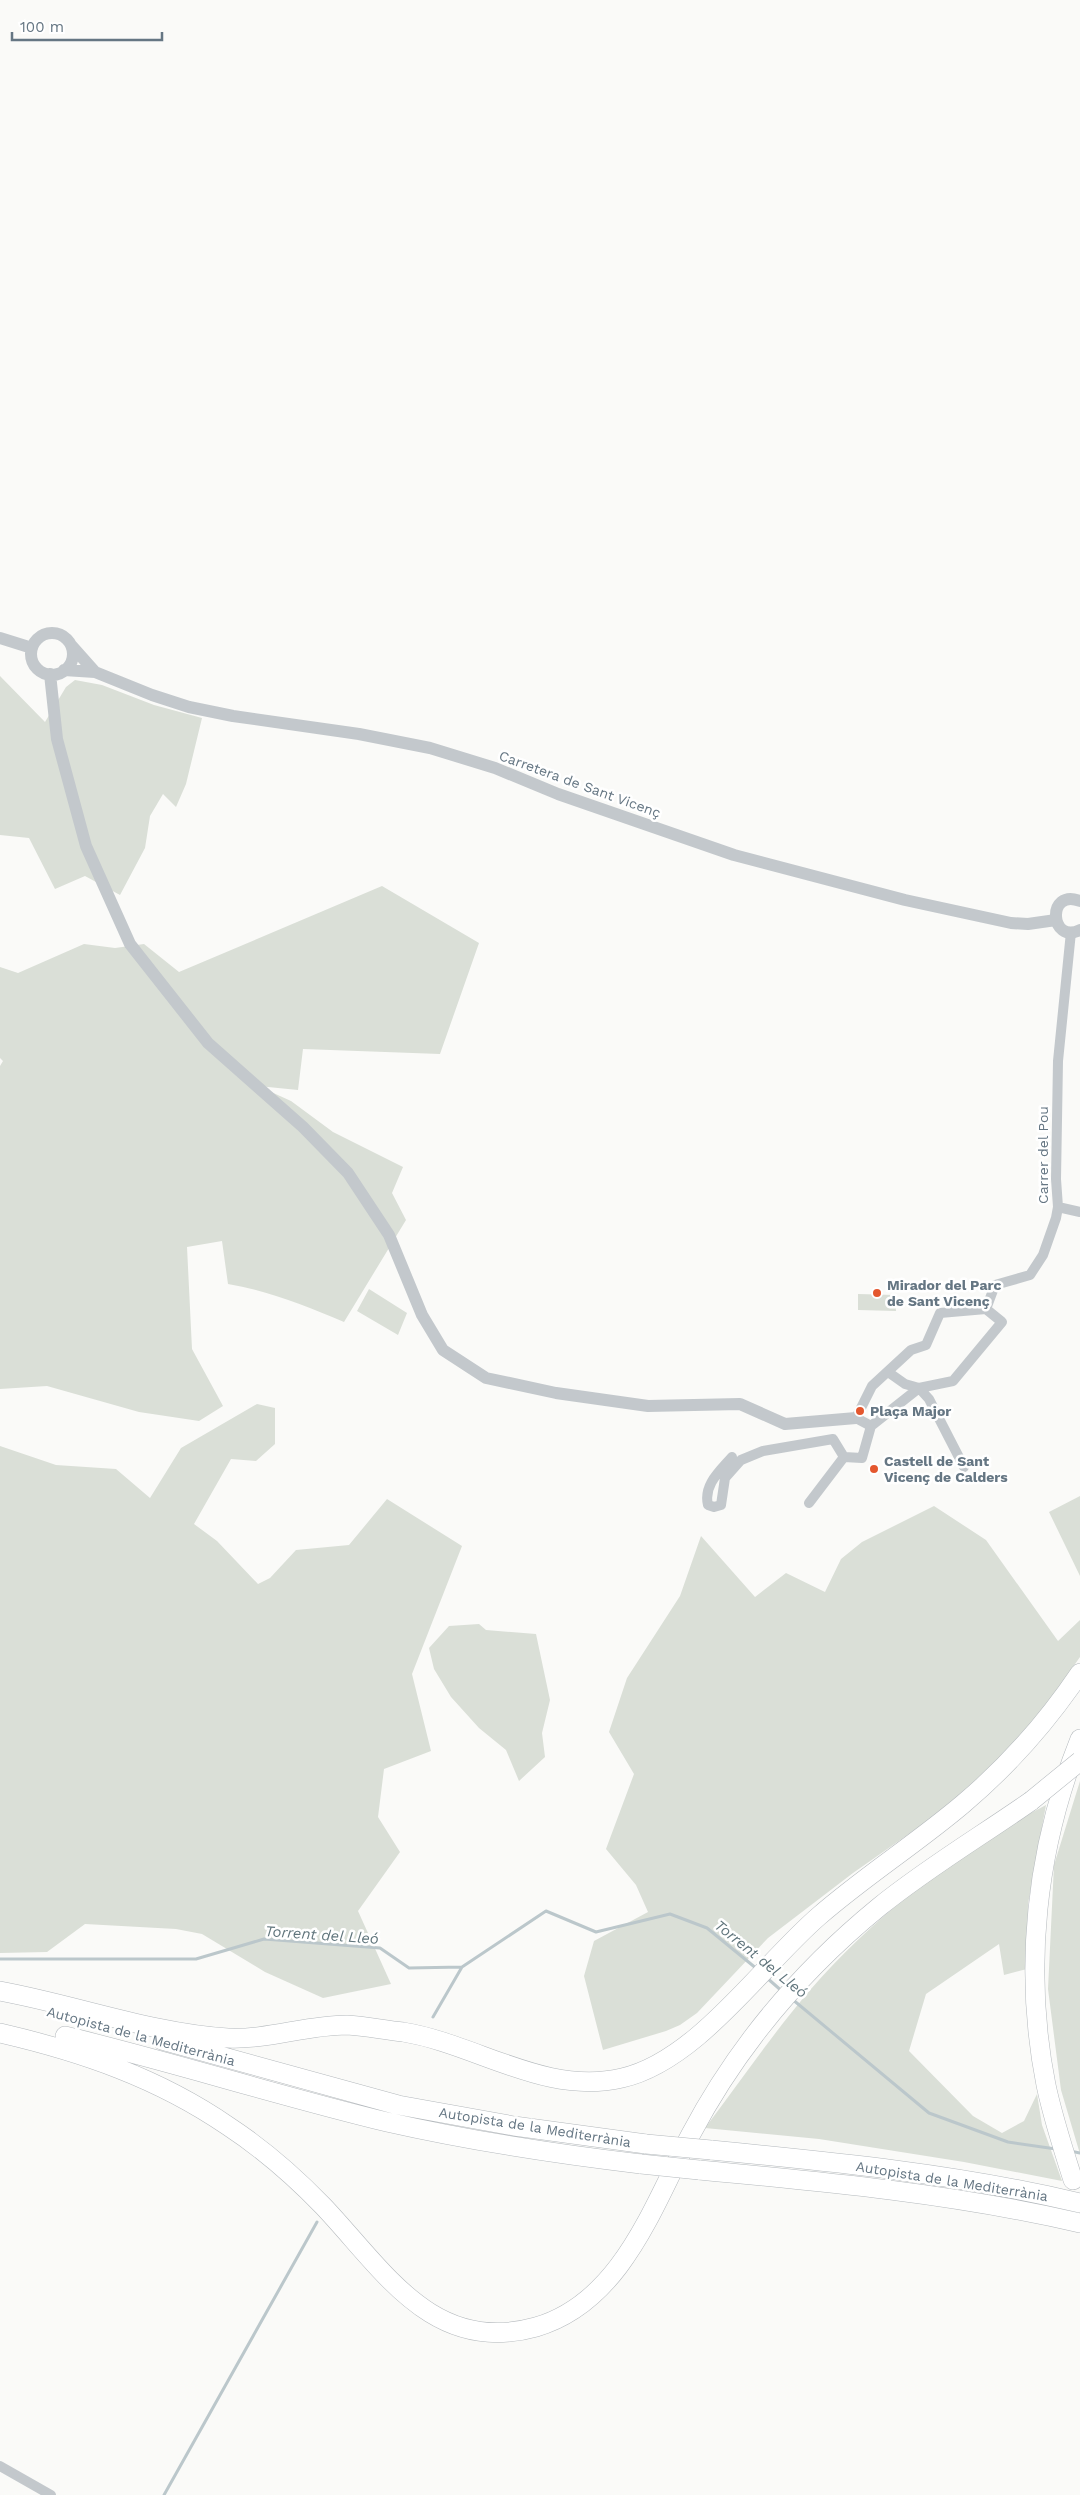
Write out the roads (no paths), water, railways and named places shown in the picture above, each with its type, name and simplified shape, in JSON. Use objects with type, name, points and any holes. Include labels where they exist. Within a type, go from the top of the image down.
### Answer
[{"type":"highway","points":[[0,1991],[189,2034],[232,2038],[346,2025],[373,2028],[438,2041],[545,2077],[573,2082],[623,2078],[653,2066],[685,2047],[820,1915],[962,1805],[1020,1750],[1043,1723],[1080,1673]]},
{"type":"highway","points":[[1073,2180],[1052,2110],[1043,2068],[1036,2010],[1035,1958],[1040,1885],[1050,1832],[1062,1787],[1080,1739]]},
{"type":"highway","points":[[0,2033],[42,2042],[104,2061],[156,2084],[214,2116],[250,2140],[297,2180],[351,2237],[384,2276],[408,2298],[433,2315],[476,2330],[504,2332],[532,2328],[572,2311],[597,2292],[617,2269],[640,2234],[692,2132],[719,2086],[758,2030],[809,1972],[844,1938],[887,1901],[1032,1801],[1080,1761]]},
{"type":"highway","name":"Autopista de la Mediterrània","points":[[0,2002],[118,2029],[398,2105],[514,2126],[646,2144],[918,2172],[1023,2190],[1080,2203]]},
{"type":"highway","name":"Autopista de la Mediterrània","points":[[0,2023],[92,2043],[318,2104],[437,2132],[538,2150],[641,2164],[840,2183],[940,2196],[1080,2223]]},
{"type":"street","points":[[50,633],[62,636],[71,645],[71,661],[64,670],[50,674],[44,673],[34,665],[32,648],[39,637],[50,633]]},
{"type":"street","points":[[0,638],[32,648]]},
{"type":"street","name":"Carretera de Sant Vicenç","points":[[71,645],[95,672]]},
{"type":"street","name":"Carretera de Sant Vicenç","points":[[64,670],[95,672],[152,696],[189,707],[242,718],[359,734],[430,748],[495,768],[558,794],[734,854],[905,900],[1011,923],[1028,924],[1056,920]]},
{"type":"street","points":[[50,674],[57,739],[86,846],[130,944],[208,1043],[303,1127],[348,1173],[389,1235],[422,1315],[443,1350],[486,1378],[556,1393],[648,1406],[740,1404],[785,1424],[856,1418],[871,1426]]},
{"type":"street","points":[[1075,931],[1061,928],[1056,920],[1056,908],[1064,900],[1079,897]]},
{"type":"street","name":"Carrer del Pou","points":[[986,1309],[995,1285],[1030,1274],[1043,1255],[1058,1207],[1058,1061],[1075,931]]},
{"type":"street","points":[[1058,1207],[1080,1212]]},
{"type":"street","points":[[844,1457],[862,1458],[871,1426],[920,1388],[953,1381],[1002,1322],[986,1309],[940,1313],[926,1345],[911,1350],[872,1386],[856,1418]]},
{"type":"street","points":[[888,1372],[905,1384],[920,1388],[930,1399],[964,1467]]},
{"type":"street","points":[[732,1457],[712,1481],[706,1497],[708,1505],[714,1507],[721,1505],[725,1478],[735,1465],[763,1451],[833,1439],[844,1457]]},
{"type":"street","points":[[809,1503],[844,1457]]},
{"type":"street","points":[[0,2466],[51,2495]]},
{"type":"waterway","name":"Torrent del Lleó","points":[[0,1959],[196,1959],[264,1939],[380,1948],[409,1968],[462,1967],[546,1911],[596,1932],[670,1914],[707,1928],[757,1969]]},
{"type":"waterway","points":[[433,2017],[462,1967]]},
{"type":"waterway","name":"Torrent del Lleó","points":[[767,1978],[783,1992]]},
{"type":"waterway","name":"Torrent del Lleó","points":[[792,1999],[929,2113],[1008,2142],[1056,2149]]},
{"type":"waterway","name":"Torrent del Lleó","points":[[1070,2151],[1080,2153]]},
{"type":"waterway","points":[[164,2495],[317,2222]]},
{"type":"place","name":"Mirador del Parc de Sant Vicenç","points":[[877,1293]]},
{"type":"place","name":"Plaça Major","points":[[860,1411]]},
{"type":"place","name":"Castell de Sant Vicenç de Calders","points":[[874,1469]]}]
